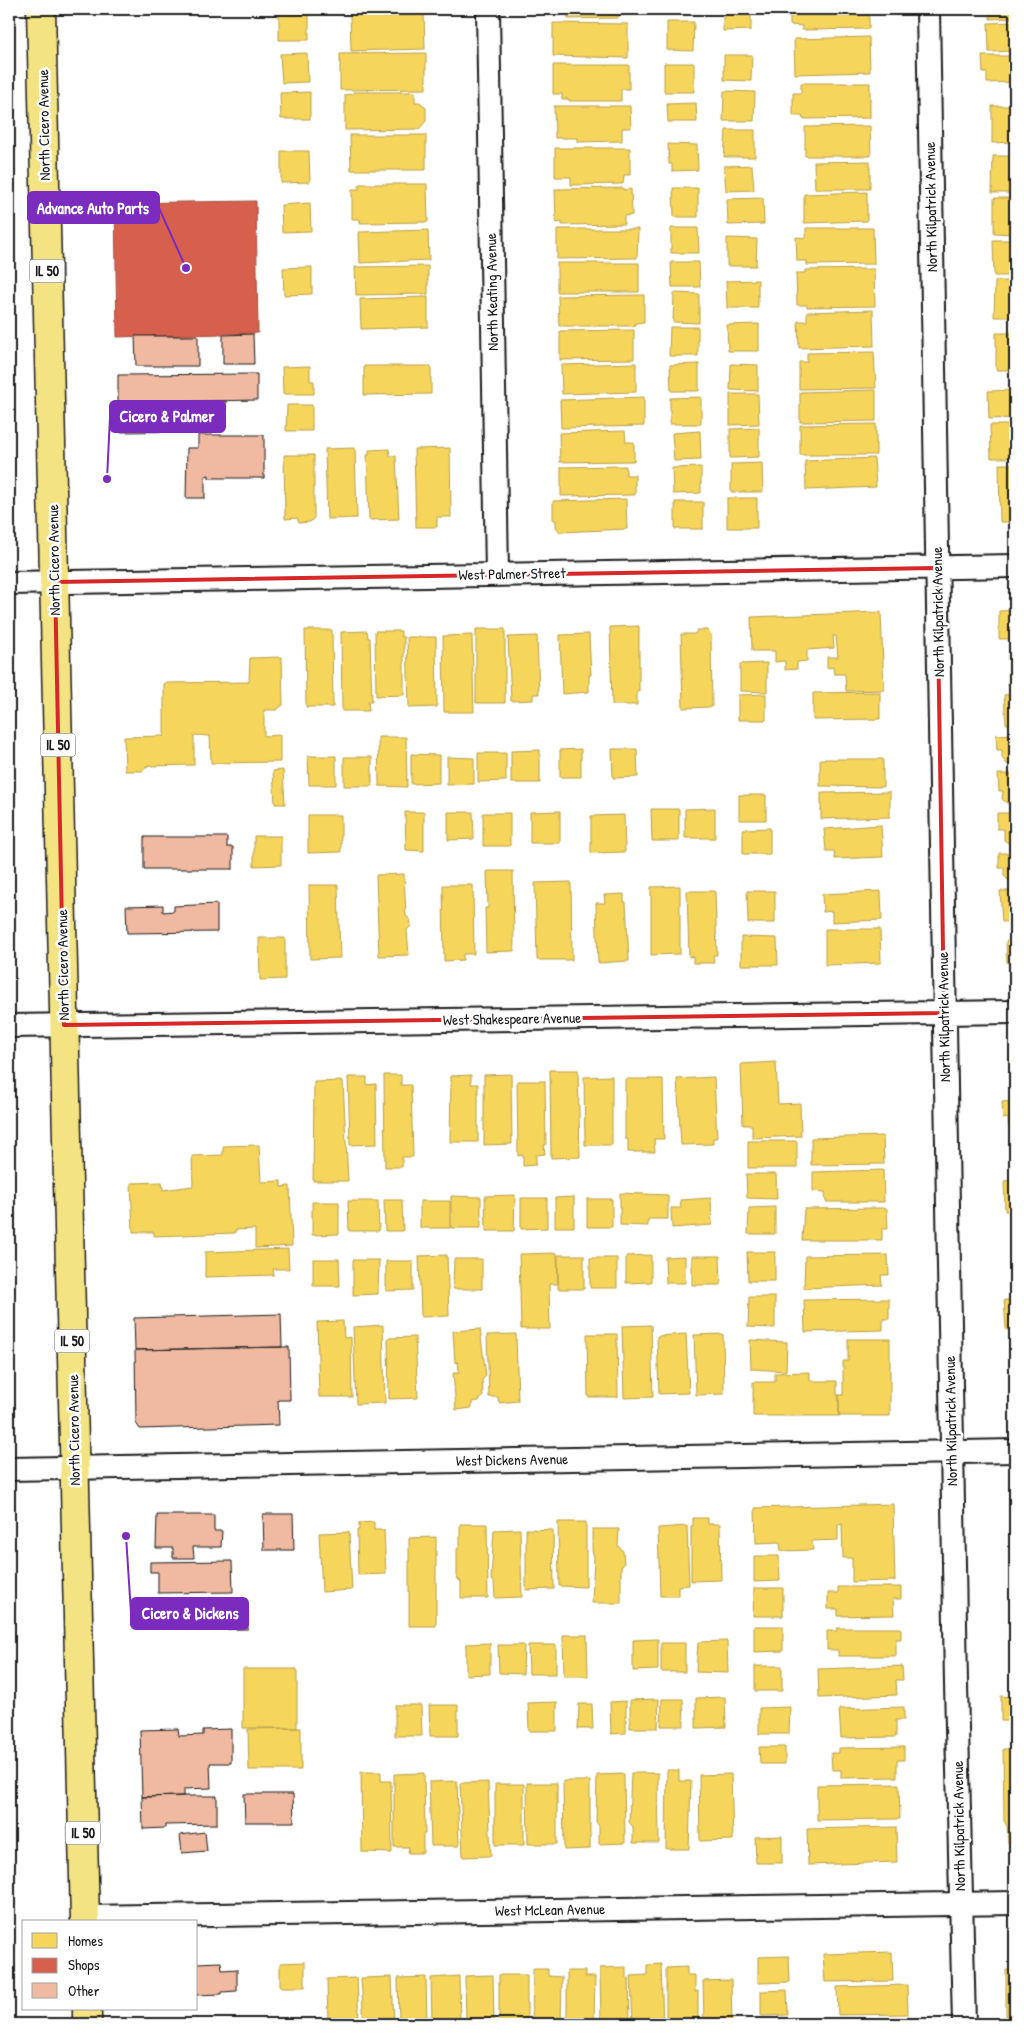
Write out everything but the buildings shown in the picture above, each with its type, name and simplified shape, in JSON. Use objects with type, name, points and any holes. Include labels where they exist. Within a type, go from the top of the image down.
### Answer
[{"type":"main road","name":"North Cicero Avenue","points":[[41,9],[85,1919]]},
{"type":"main road","points":[[87,2010],[87,2024]]},
{"type":"street","name":"North Keating Avenue","points":[[488,9],[496,575]]},
{"type":"street","name":"North Kilpatrick Avenue","points":[[928,9],[944,1013],[964,2024]]},
{"type":"street","name":"West Palmer Street","points":[[9,583],[1015,566]]},
{"type":"street","name":"West Shakespeare Avenue","points":[[9,1026],[1015,1012]]},
{"type":"street","name":"West Dickens Avenue","points":[[9,1469],[1015,1451]]},
{"type":"street","name":"West McLean Avenue","points":[[85,1919],[1015,1903]]},
{"type":"highlighted area","points":[[937,568],[944,1013],[64,1025],[55,582]]},
{"type":"place","name":"Advance Auto Parts","points":[[186,268]]},
{"type":"place","name":"Cicero & Palmer","points":[[107,479]]},
{"type":"place","name":"Cicero & Dickens","points":[[126,1536]]}]
